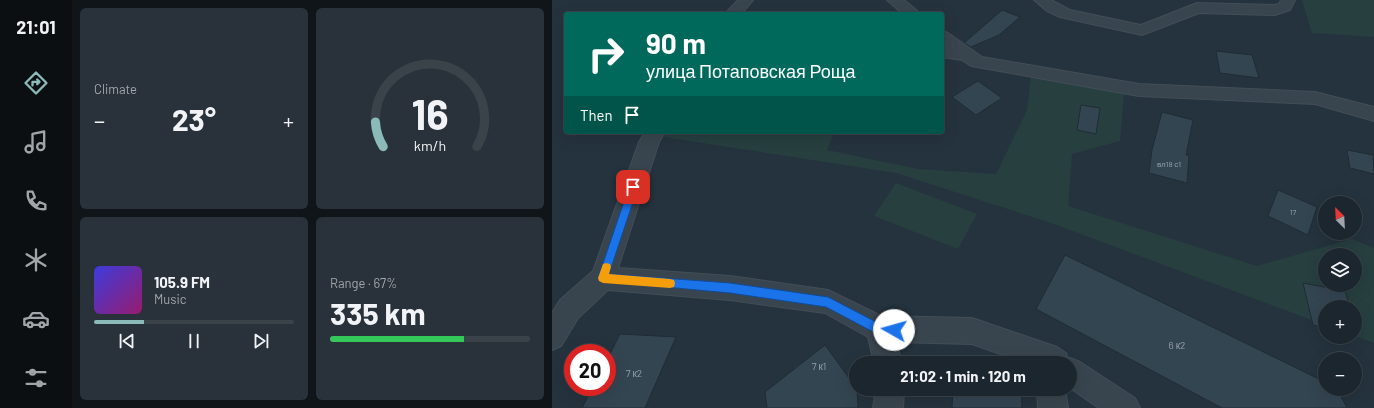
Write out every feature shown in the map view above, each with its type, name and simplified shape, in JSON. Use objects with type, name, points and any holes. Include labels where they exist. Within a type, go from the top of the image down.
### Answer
[{"type":"street","points":[[735,12],[746,0]]},
{"type":"street","points":[[894,0],[910,12]]},
{"type":"street","points":[[1041,0],[1052,8],[1065,14],[1142,30],[1197,8],[1275,10],[1285,7],[1288,0]]},
{"type":"street","points":[[944,37],[977,62]]},
{"type":"street","points":[[944,52],[967,55],[977,62],[1139,90],[1315,98],[1374,114]]},
{"type":"street","points":[[552,337],[569,308],[603,278],[649,142],[654,134]]},
{"type":"street","points":[[603,278],[730,288],[828,302],[879,329],[972,331],[1037,356]]},
{"type":"street","points":[[879,329],[886,356]]},
{"type":"street","points":[[1077,377],[1125,408]]},
{"type":"street","points":[[888,408],[889,396]]},
{"type":"street","points":[[1052,396],[1054,408]]},
{"type":"green space","points":[[1302,0],[1374,0],[1374,37],[1312,33]]},
{"type":"green space","points":[[1031,75],[1124,94],[1120,141],[1072,154],[1068,206],[1257,266],[1318,249],[1318,292],[1362,292],[1362,248],[1320,248],[1348,240],[1354,240],[1374,248],[1374,343],[1362,339],[1362,300],[1318,300],[1318,322],[1051,223],[896,173],[663,137],[665,134],[833,134],[827,150],[918,169],[996,174],[1027,110]]},
{"type":"green space","points":[[896,183],[977,214],[958,249],[874,216]]},
{"type":"building","points":[[1002,10],[1020,17],[999,35],[971,47],[964,43]]},
{"type":"building","points":[[1216,51],[1252,55],[1259,78],[1220,73]]},
{"type":"building","points":[[978,81],[1002,98],[976,115],[952,97]]},
{"type":"building","points":[[1081,105],[1100,108],[1096,134],[1077,130]]},
{"type":"building","points":[[1162,112],[1193,120],[1186,155],[1189,155],[1187,183],[1149,173],[1152,150]]},
{"type":"building","points":[[1347,150],[1373,155],[1374,174],[1350,168]]},
{"type":"building","points":[[1278,190],[1317,207],[1308,235],[1268,216]]},
{"type":"building","points":[[1065,255],[1318,379],[1318,396],[1341,396],[1347,408],[1222,408],[1036,309]]},
{"type":"building","points":[[1303,283],[1318,286],[1318,292],[1345,292],[1348,300],[1318,300],[1318,326],[1313,325]]},
{"type":"building","points":[[620,334],[676,337],[645,408],[582,408],[588,396],[616,396],[615,344]]},
{"type":"building","points":[[825,345],[849,378],[849,396],[857,396],[858,408],[767,408],[765,392]]},
{"type":"building","points":[[953,396],[1021,396],[1022,408],[952,408]]},
{"type":"slow traffic","points":[[606,267],[603,278],[670,283]]},
{"type":"route","points":[[633,187],[603,278],[730,288],[828,302],[879,329],[894,330]]}]
